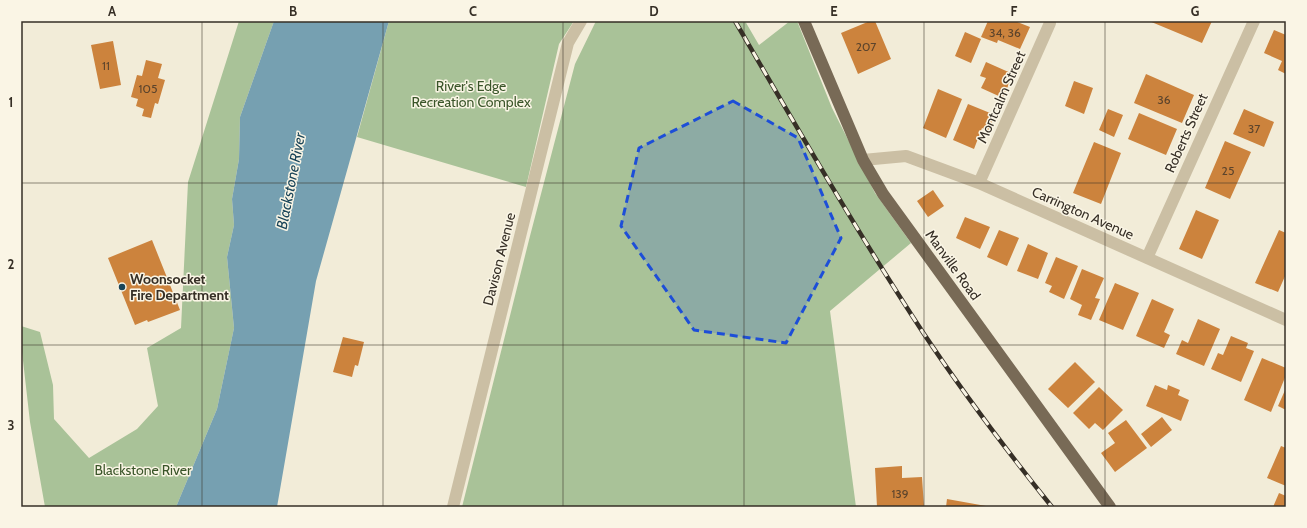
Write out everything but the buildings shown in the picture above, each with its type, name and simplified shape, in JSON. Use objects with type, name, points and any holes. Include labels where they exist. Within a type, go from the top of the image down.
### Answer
[{"type":"main road","name":"Manville Road","points":[[804,21],[863,160],[883,194],[1110,507]]},
{"type":"street","name":"Davison Avenue","points":[[453,507],[568,43],[581,21]]},
{"type":"street","name":"Roberts Street","points":[[1146,258],[1254,21]]},
{"type":"street","name":"Montcalm Street","points":[[979,183],[1050,23]]},
{"type":"street","name":"Carrington Avenue","points":[[863,160],[906,156],[979,183],[1286,320]]},
{"type":"highlighted area","points":[[733,101],[798,138],[841,238],[786,343],[694,330],[621,226],[639,148]]},
{"type":"green space","name":"Blackstone River","points":[[239,21],[274,21],[240,117],[239,159],[232,199],[234,225],[227,257],[234,328],[217,409],[176,507],[45,507],[30,422],[21,343],[21,326],[40,332],[53,385],[54,419],[89,458],[137,429],[158,406],[147,348],[181,328],[188,182]]},
{"type":"green space","name":"River's Edge Recreation Complex","points":[[389,21],[574,21],[559,44],[526,187],[357,137]]},
{"type":"green space","points":[[596,21],[745,21],[759,45],[790,21],[797,21],[832,108],[875,193],[911,243],[830,311],[856,507],[462,507],[575,64]]},
{"type":"water","points":[[274,21],[389,21],[316,281],[277,507],[176,507],[217,409],[234,328],[227,257],[234,225],[232,199],[239,159],[240,117]]},
{"type":"railway","points":[[735,21],[851,218],[899,296],[986,422],[1052,507]]},
{"type":"place","name":"Woonsocket Fire Department","points":[[122,287]]}]
